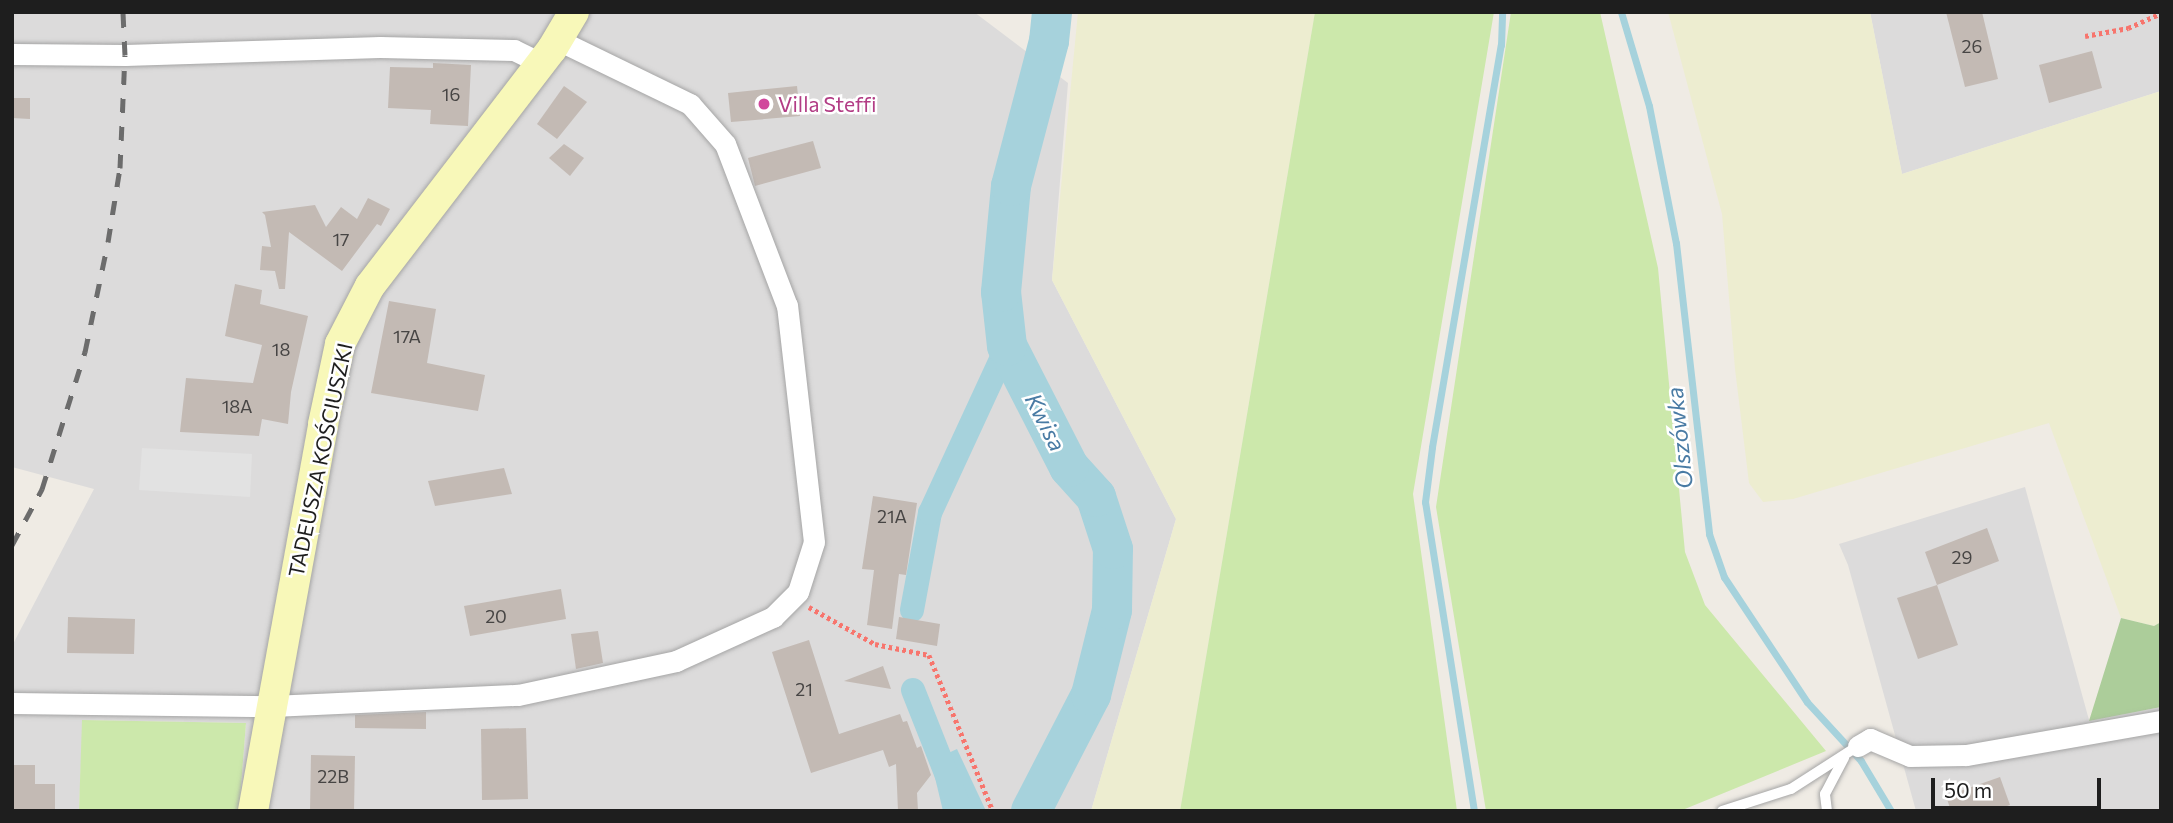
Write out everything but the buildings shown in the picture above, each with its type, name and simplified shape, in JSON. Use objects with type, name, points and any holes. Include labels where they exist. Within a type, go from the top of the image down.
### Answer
[{"type":"main road","name":"TADEUSZA KOŚCIUSZKI","points":[[253,811],[340,344],[370,286],[550,52],[574,12]]},
{"type":"street","points":[[12,54],[125,55],[380,47],[550,52],[690,104],[725,144],[787,306],[814,542],[798,592],[773,617],[676,661],[518,695],[272,706],[12,703]]},
{"type":"street","points":[[1851,751],[1870,739],[1910,756],[1966,755],[2161,721]]},
{"type":"lane","points":[[1791,789],[1851,751]]},
{"type":"lane","points":[[1826,811],[1825,794],[1851,751]]},
{"type":"lane","points":[[1722,811],[1808,786],[1825,794]]},
{"type":"path","points":[[2085,36],[2128,27],[2161,13]]},
{"type":"path","points":[[793,597],[875,644],[929,655],[993,811]]},
{"type":"shaded area","points":[[12,12],[974,12],[1068,83],[1052,280],[1176,519],[1091,811],[239,811],[246,723],[83,720],[79,811],[12,811],[12,646],[94,489],[12,467]]},
{"type":"shaded area","points":[[1870,12],[2161,12],[2161,91],[1902,174]]},
{"type":"shaded area","points":[[142,448],[252,454],[250,497],[139,490]]},
{"type":"shaded area","points":[[2025,487],[2089,720],[2161,707],[2161,811],[1916,811],[1848,565],[1839,544]]},
{"type":"green space","points":[[1078,12],[1315,12],[1180,811],[1091,811],[1176,519],[1052,280]]},
{"type":"green space","points":[[1315,12],[1494,12],[1413,494],[1457,811],[1180,811]]},
{"type":"green space","points":[[1511,12],[1600,12],[1658,268],[1685,552],[1705,605],[1826,751],[1680,811],[1486,811],[1436,507]]},
{"type":"green space","points":[[1668,12],[1870,12],[1902,174],[2161,91],[2161,622],[2154,626],[2121,618],[2049,423],[1793,499],[1763,502],[1749,483],[1735,369],[1722,214]]},
{"type":"green space","points":[[2121,618],[2154,626],[2161,622],[2161,707],[2089,721]]},
{"type":"green space","points":[[82,720],[246,723],[239,811],[79,811]]},
{"type":"water","points":[[957,749],[986,811],[943,811],[931,761]]},
{"type":"waterway","name":"Kwisa","points":[[1031,811],[1091,695],[1112,610],[1113,549],[1096,497],[1069,467],[1007,346],[1001,292],[1011,186],[1049,41],[1052,12]]},
{"type":"waterway","points":[[1474,811],[1425,502],[1432,447],[1501,45],[1502,12]]},
{"type":"waterway","name":"Olszówka","points":[[1621,12],[1649,106],[1676,243],[1709,534],[1724,577],[1807,702],[1861,761],[1891,811]]},
{"type":"waterway","points":[[912,610],[930,513],[1007,346]]},
{"type":"waterway","points":[[913,690],[961,811]]},
{"type":"railway","points":[[12,545],[42,489],[85,352],[108,242],[120,168],[125,55],[123,12]]},
{"type":"place","name":"Villa Steffi","points":[[764,104]]}]
